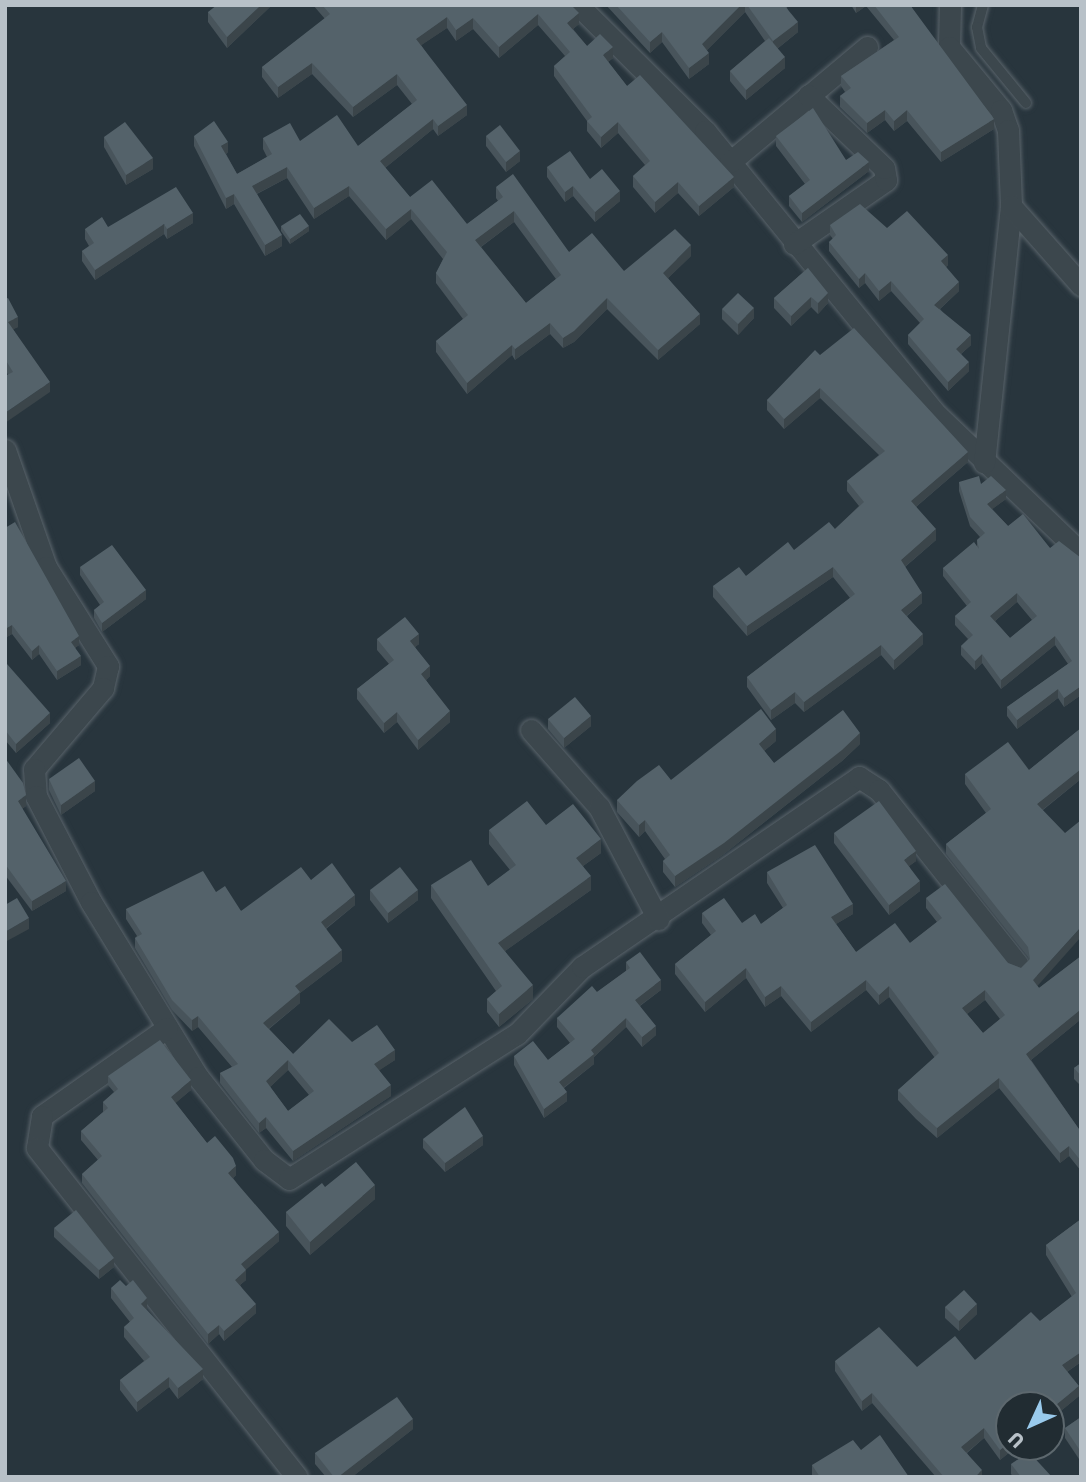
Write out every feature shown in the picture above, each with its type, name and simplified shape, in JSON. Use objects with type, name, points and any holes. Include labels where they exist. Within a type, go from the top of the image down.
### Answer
[{"type":"street","points":[[578,5],[730,162],[794,244],[985,463],[1081,552]]},
{"type":"street","points":[[950,5],[949,47],[1007,122],[1011,206],[985,463]]},
{"type":"street","points":[[730,162],[867,47]]},
{"type":"street","points":[[794,244],[886,180],[884,168],[808,95]]},
{"type":"street","points":[[1011,206],[1081,284]]},
{"type":"street","points":[[5,450],[46,567],[108,666],[103,688],[33,769],[33,786],[91,902],[167,1028],[256,1150],[283,1176],[299,1178],[517,1034],[582,967],[658,919],[864,777],[1018,965]]},
{"type":"street","points":[[531,730],[599,807],[658,919]]},
{"type":"street","points":[[167,1028],[42,1116],[37,1148],[296,1477]]},
{"type":"lane","points":[[983,5],[976,27],[981,48],[1026,103]]},
{"type":"building","points":[[217,5],[261,5],[227,37],[208,12]]},
{"type":"building","points":[[322,5],[571,5],[579,13],[567,23],[587,46],[600,34],[613,47],[603,55],[627,86],[640,75],[734,177],[699,206],[678,182],[655,202],[633,176],[650,161],[618,122],[601,137],[587,121],[592,117],[554,66],[570,52],[538,14],[499,47],[473,18],[456,30],[447,17],[416,39],[467,105],[438,126],[433,119],[380,161],[410,197],[432,180],[467,224],[503,197],[496,187],[513,174],[569,252],[592,233],[624,271],[675,229],[691,245],[663,273],[700,314],[658,350],[607,298],[574,331],[563,338],[550,323],[515,349],[512,345],[467,383],[436,341],[468,315],[436,273],[447,252],[411,209],[386,229],[349,186],[314,208],[287,167],[252,186],[282,235],[265,245],[234,194],[226,198],[194,136],[214,121],[228,142],[221,146],[237,174],[272,154],[263,138],[290,123],[300,141],[337,115],[358,146],[417,100],[397,74],[353,107],[312,63],[278,87],[262,67],[330,14]],"holes":[[[514,211],[561,275],[526,303],[475,240]]]},
{"type":"building","points":[[616,5],[741,5],[702,44],[709,53],[689,68],[662,32],[650,42]]},
{"type":"building","points":[[747,5],[784,5],[798,22],[773,41]]},
{"type":"building","points":[[874,5],[910,5],[994,119],[941,152],[907,110],[894,121],[885,110],[867,123],[840,96],[851,88],[841,76],[899,37]]},
{"type":"building","points":[[769,38],[785,57],[746,90],[730,71]]},
{"type":"building","points":[[813,108],[846,160],[858,152],[869,162],[802,213],[789,196],[810,180],[776,136]]},
{"type":"building","points":[[125,122],[153,158],[126,175],[104,137]]},
{"type":"building","points":[[500,125],[520,151],[506,162],[486,136]]},
{"type":"building","points":[[570,151],[590,179],[602,169],[620,191],[595,212],[573,186],[565,192],[547,167]]},
{"type":"building","points":[[176,187],[193,213],[167,229],[164,224],[95,270],[82,251],[94,243],[85,229],[102,217],[108,227]]},
{"type":"building","points":[[860,204],[887,228],[907,211],[948,255],[941,261],[959,282],[934,305],[971,335],[956,349],[969,362],[948,382],[908,335],[924,319],[891,281],[879,291],[865,273],[859,279],[829,242],[836,235],[830,225]]},
{"type":"building","points":[[300,214],[309,226],[290,239],[281,226]]},
{"type":"building","points":[[808,268],[828,293],[818,303],[811,297],[791,316],[774,298]]},
{"type":"building","points":[[738,293],[754,308],[738,324],[722,309]]},
{"type":"building","points":[[8,298],[18,317],[8,322],[50,382],[5,413],[5,376],[13,372],[5,359],[5,299]]},
{"type":"building","points":[[854,328],[968,452],[911,501],[936,529],[901,560],[922,593],[901,610],[923,634],[894,660],[881,645],[804,702],[795,692],[771,710],[747,677],[855,594],[833,567],[747,626],[713,586],[739,567],[746,576],[788,542],[794,550],[829,522],[835,529],[864,502],[847,481],[885,451],[820,388],[784,419],[767,400],[815,350],[820,355]]},
{"type":"building","points":[[979,476],[981,484],[991,476],[1006,490],[987,504],[1008,526],[1023,514],[1050,548],[1059,541],[1081,558],[1081,686],[1064,698],[1058,689],[1017,720],[1007,707],[1072,661],[1055,636],[1001,680],[982,654],[975,661],[961,646],[973,635],[955,616],[971,602],[943,568],[974,542],[979,549],[977,540],[985,533],[970,517],[959,482]],"holes":[[[1017,593],[1037,616],[1010,638],[990,616]]]},
{"type":"building","points":[[15,522],[79,636],[71,642],[81,656],[57,671],[39,645],[32,651],[12,625],[5,629],[5,528]]},
{"type":"building","points":[[112,545],[146,590],[102,623],[94,610],[104,602],[80,567]]},
{"type":"building","points":[[405,617],[419,634],[410,641],[430,666],[421,674],[450,711],[418,740],[397,712],[384,723],[357,689],[394,660],[377,639]]},
{"type":"building","points":[[7,664],[50,713],[16,744],[5,730]]},
{"type":"building","points":[[575,697],[591,716],[564,738],[548,719]]},
{"type":"building","points":[[761,709],[776,729],[759,744],[774,763],[843,710],[860,733],[724,843],[675,876],[663,861],[670,855],[645,820],[639,825],[617,800],[659,765],[671,780]]},
{"type":"building","points":[[1081,728],[1081,769],[1037,804],[1065,833],[1081,820],[1081,927],[1033,980],[1039,988],[1081,956],[1081,1011],[1026,1054],[1081,1132],[1081,1161],[1069,1146],[1060,1153],[999,1078],[937,1128],[916,1109],[898,1090],[939,1053],[889,986],[879,995],[866,980],[811,1022],[781,986],[765,997],[746,968],[705,1002],[675,964],[716,931],[702,913],[724,898],[742,923],[755,914],[761,924],[787,905],[767,872],[815,845],[853,904],[831,917],[856,952],[895,923],[910,943],[942,918],[926,898],[945,884],[1008,963],[1021,968],[1030,959],[1028,947],[946,844],[991,809],[965,774],[1008,742],[1029,770]],"holes":[[[985,990],[1005,1015],[983,1033],[962,1008]]]},
{"type":"building","points":[[5,758],[23,783],[26,795],[18,801],[66,881],[32,901],[5,864]]},
{"type":"building","points":[[79,758],[95,781],[61,805],[49,779]]},
{"type":"building","points":[[527,801],[546,825],[573,804],[601,839],[576,858],[591,876],[498,943],[533,985],[499,1014],[487,999],[502,986],[431,885],[471,860],[488,886],[516,865],[489,830]]},
{"type":"building","points":[[879,801],[916,851],[904,860],[920,881],[889,905],[834,833]]},
{"type":"building","points":[[332,863],[355,895],[321,922],[342,950],[295,986],[300,992],[263,1023],[293,1054],[329,1019],[352,1042],[377,1025],[395,1050],[374,1064],[391,1085],[293,1151],[266,1117],[259,1123],[220,1073],[238,1064],[198,1016],[192,1020],[172,1000],[135,938],[142,934],[126,909],[203,871],[216,892],[225,886],[241,911],[301,867],[311,880]],"holes":[[[288,1060],[314,1091],[288,1111],[266,1081]]]},
{"type":"building","points":[[400,867],[418,890],[388,913],[370,890]]},
{"type":"building","points":[[17,898],[29,918],[5,932],[5,905]]},
{"type":"building","points":[[640,952],[661,980],[635,1000],[656,1026],[642,1037],[626,1018],[591,1050],[594,1054],[559,1082],[567,1092],[544,1109],[514,1056],[533,1041],[548,1060],[575,1039],[557,1018],[592,986],[597,992],[630,968],[626,962]]},
{"type":"building","points":[[160,1040],[191,1080],[171,1097],[207,1143],[215,1136],[233,1158],[236,1166],[228,1173],[279,1232],[241,1264],[246,1270],[235,1280],[256,1304],[224,1331],[219,1325],[208,1334],[82,1174],[102,1156],[81,1131],[108,1108],[103,1102],[118,1089],[108,1076]]},
{"type":"building","points":[[1081,1063],[1081,1076],[1074,1068]]},
{"type":"building","points":[[465,1107],[483,1136],[445,1163],[423,1139]]},
{"type":"building","points":[[356,1162],[375,1185],[310,1242],[286,1212],[322,1183],[325,1187]]},
{"type":"building","points":[[76,1210],[114,1258],[99,1270],[54,1228]]},
{"type":"building","points":[[1081,1219],[1081,1352],[1062,1365],[1079,1386],[1065,1398],[1065,1391],[995,1391],[995,1443],[984,1428],[961,1447],[982,1470],[975,1477],[944,1477],[872,1393],[862,1401],[835,1361],[879,1327],[917,1367],[955,1336],[975,1360],[1031,1312],[1040,1321],[1076,1293],[1046,1245]]},
{"type":"building","points":[[120,1280],[126,1286],[133,1280],[147,1298],[141,1304],[203,1369],[178,1388],[169,1377],[137,1402],[120,1380],[150,1357],[124,1327],[134,1318],[111,1288]]},
{"type":"building","points":[[964,1290],[977,1304],[959,1321],[945,1307]]},
{"type":"building","points":[[397,1397],[413,1419],[338,1477],[334,1477],[315,1453]]},
{"type":"building","points":[[1081,1417],[1081,1452],[1065,1428]]},
{"type":"building","points":[[880,1435],[909,1477],[820,1477],[812,1465],[853,1440],[861,1450]]},
{"type":"building","points":[[1016,1461],[1037,1461],[1052,1477],[1021,1477],[1011,1464]]}]
